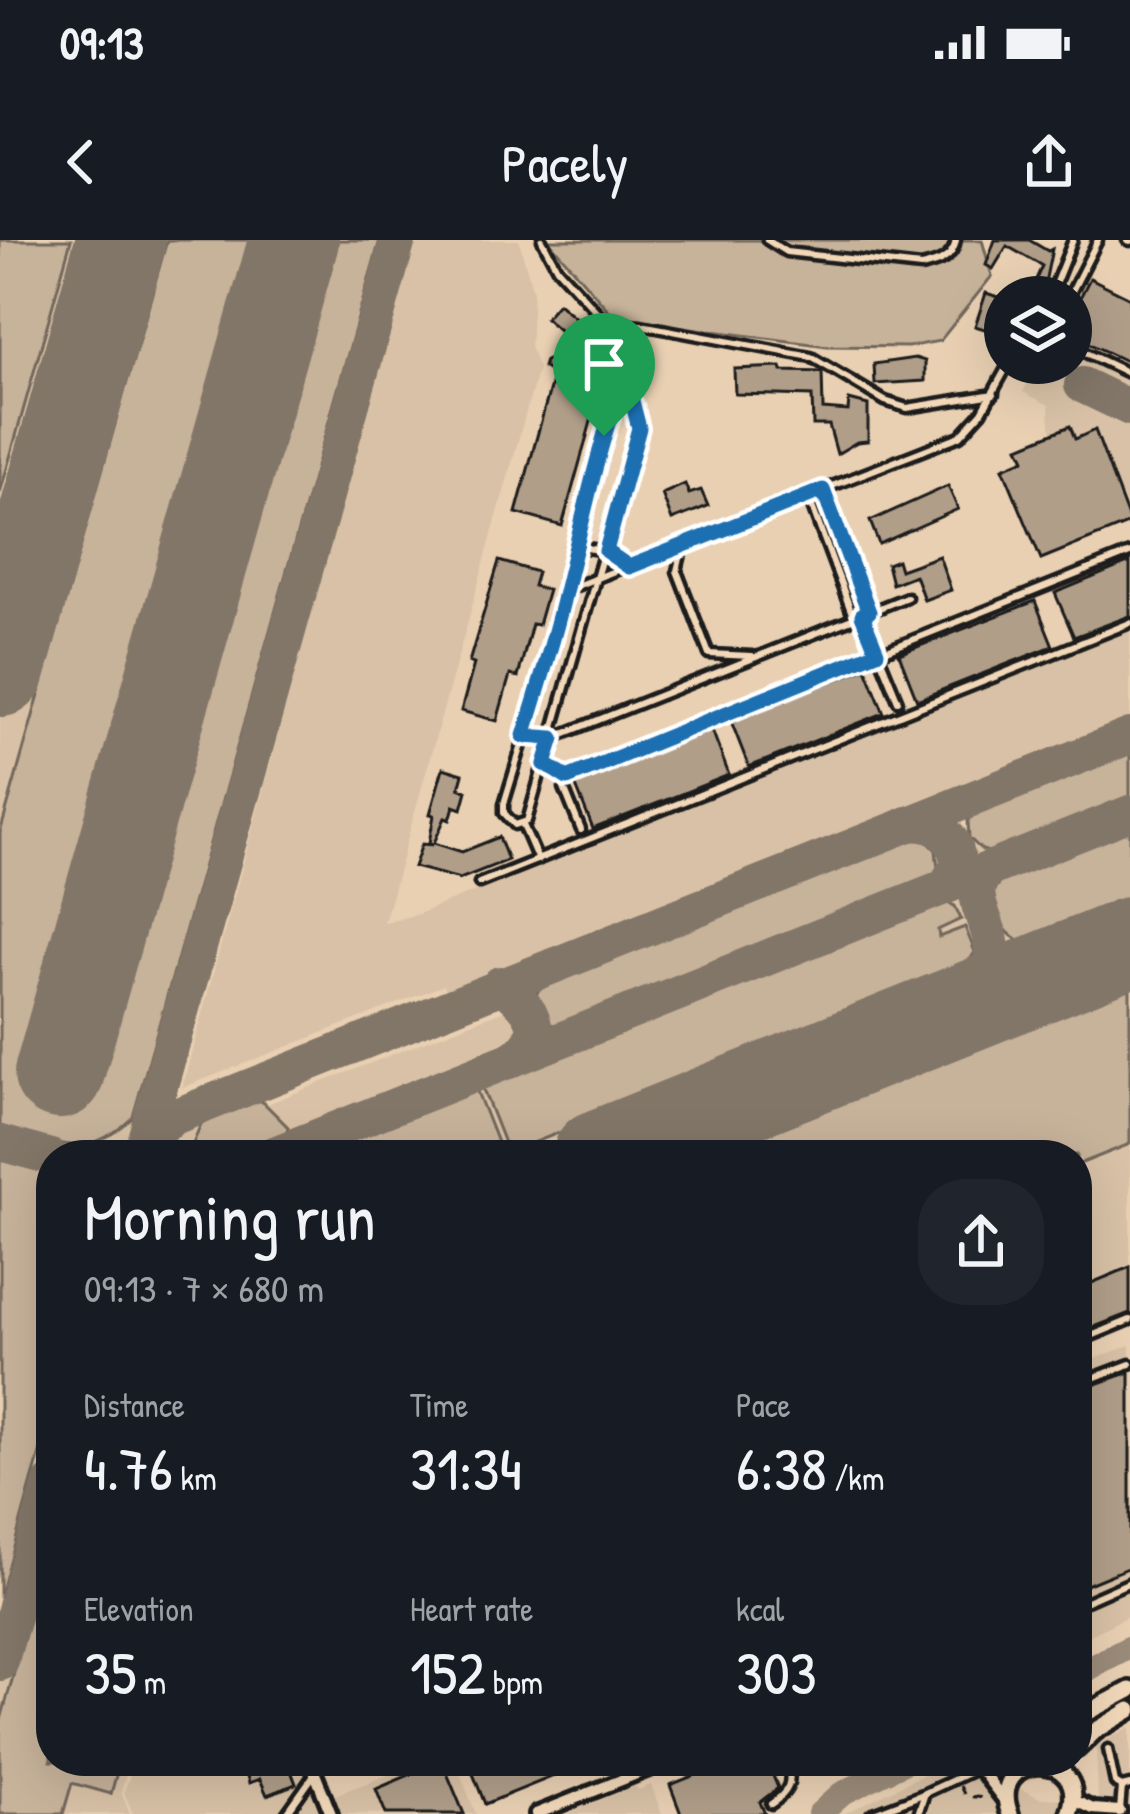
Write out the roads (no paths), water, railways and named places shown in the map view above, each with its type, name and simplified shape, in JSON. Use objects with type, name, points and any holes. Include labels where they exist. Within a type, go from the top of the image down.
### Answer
[{"type":"main road","points":[[1092,1709],[1130,1690]]},
{"type":"main road","points":[[1092,1734],[1130,1710]]},
{"type":"main road","points":[[1003,1806],[1014,1776]]},
{"type":"main road","points":[[1069,1776],[1071,1807]]},
{"type":"street","points":[[316,1776],[331,1814]]},
{"type":"street","points":[[536,1814],[631,1776]]},
{"type":"street","points":[[987,1776],[1000,1792],[1003,1806]]},
{"type":"street","points":[[1071,1807],[1121,1812]]},
{"type":"lane","points":[[542,240],[556,268],[628,346],[639,428],[545,764],[527,820],[514,824],[503,813],[566,590],[573,546],[615,402],[632,401]]},
{"type":"lane","points":[[766,240],[786,252],[921,268],[940,263],[950,255],[956,240]]},
{"type":"lane","points":[[1058,276],[1070,240]]},
{"type":"lane","points":[[1080,276],[1098,240]]},
{"type":"lane","points":[[605,323],[641,325],[811,356],[885,401],[907,408],[994,394]]},
{"type":"lane","points":[[1092,356],[1130,374]]},
{"type":"lane","points":[[566,590],[960,436],[1000,384]]},
{"type":"lane","points":[[823,490],[862,616]]},
{"type":"lane","points":[[808,496],[898,701]]},
{"type":"lane","points":[[573,546],[606,551],[629,567]]},
{"type":"lane","points":[[683,546],[677,572],[709,654],[757,656]]},
{"type":"lane","points":[[567,778],[1130,553]]},
{"type":"lane","points":[[524,736],[553,738],[907,597]]},
{"type":"lane","points":[[479,883],[1130,623]]},
{"type":"lane","points":[[545,764],[567,778]]},
{"type":"lane","points":[[567,778],[564,788],[580,830]]},
{"type":"lane","points":[[522,824],[538,860]]},
{"type":"lane","points":[[1092,1336],[1130,1320]]},
{"type":"lane","points":[[1092,1378],[1130,1364]]},
{"type":"lane","points":[[1092,1598],[1130,1582]]},
{"type":"lane","points":[[1108,1749],[1115,1783],[1126,1786],[1121,1812]]},
{"type":"lane","points":[[286,1814],[306,1776]]},
{"type":"lane","points":[[771,1804],[786,1794],[791,1776]]},
{"type":"lane","points":[[871,1814],[961,1776]]},
{"type":"lane","points":[[919,1814],[925,1793]]},
{"type":"waterway","points":[[1092,1667],[1130,1647]]},
{"type":"waterway","points":[[819,1814],[841,1794],[877,1776]]}]
